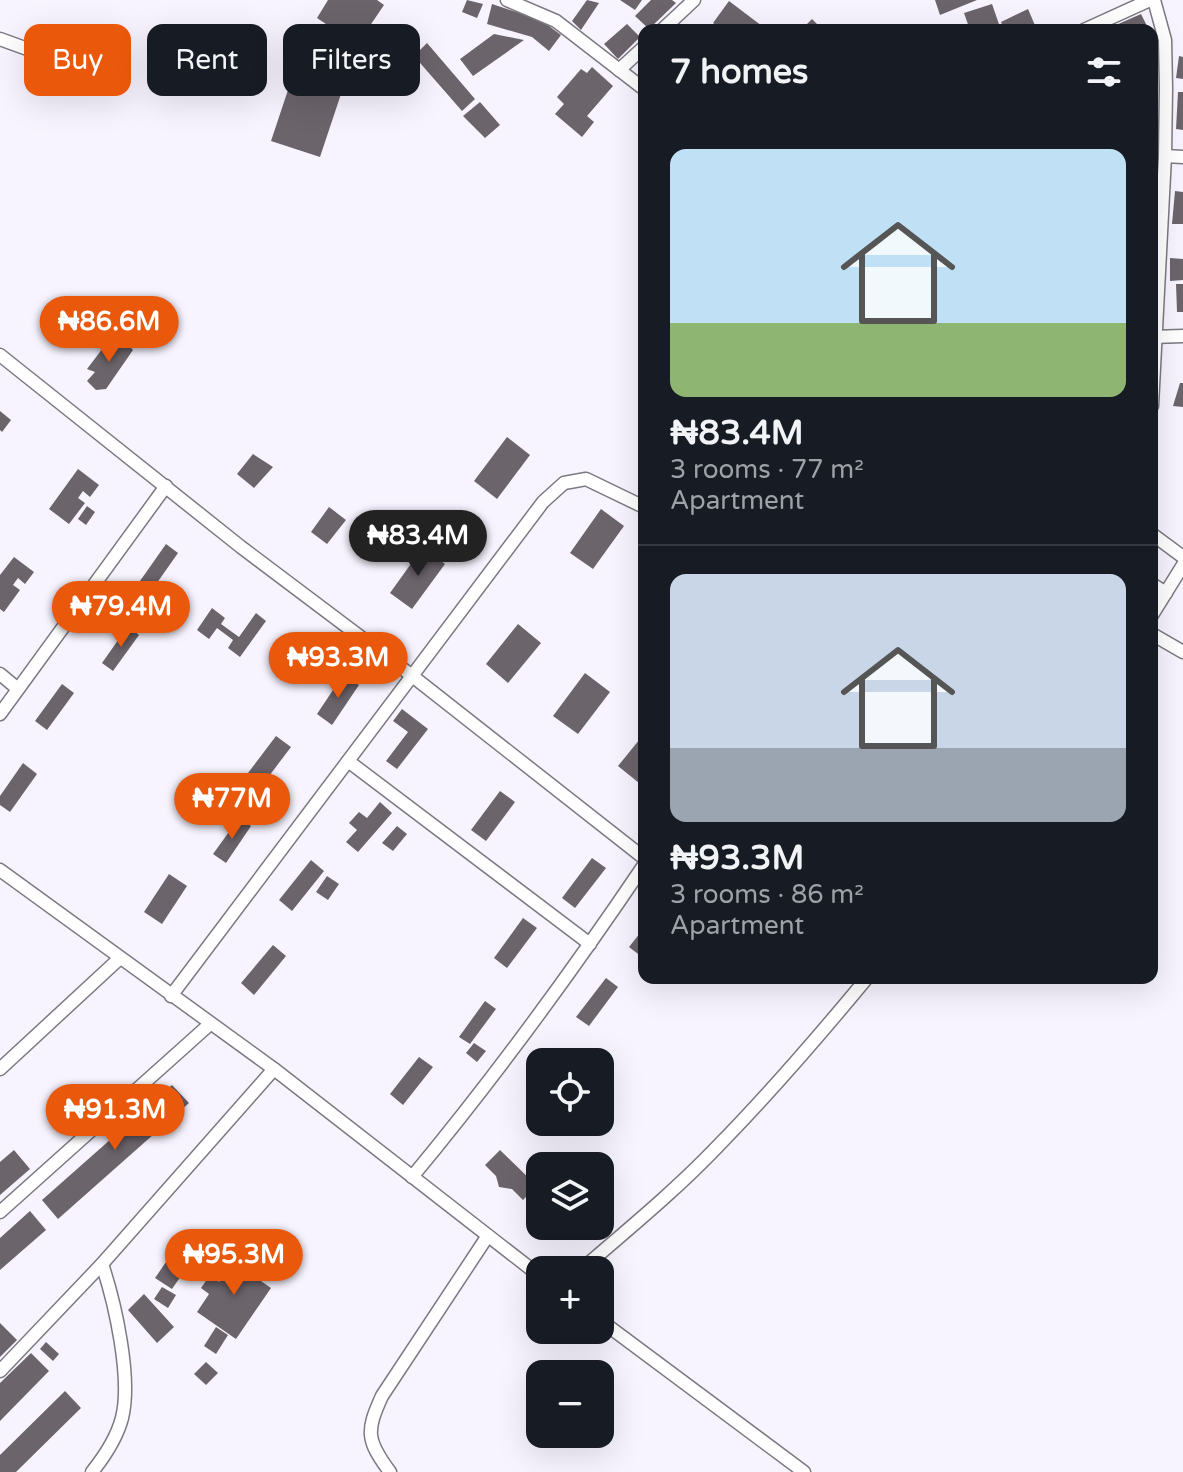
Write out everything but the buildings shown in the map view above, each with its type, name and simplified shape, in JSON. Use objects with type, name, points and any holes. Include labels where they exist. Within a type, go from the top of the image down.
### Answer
[{"type":"street","points":[[507,0],[556,21],[638,84]]},
{"type":"street","points":[[668,24],[694,0]]},
{"type":"street","points":[[1098,24],[1152,0],[1165,40],[1165,156],[1158,262]]},
{"type":"street","points":[[0,39],[24,48]]},
{"type":"street","points":[[619,70],[638,53]]},
{"type":"street","points":[[1158,96],[1166,93]]},
{"type":"street","points":[[1165,156],[1183,157]]},
{"type":"street","points":[[1158,337],[1183,336]]},
{"type":"street","points":[[0,355],[241,547],[411,675],[638,853]]},
{"type":"street","points":[[171,996],[543,502],[564,483],[586,479],[638,504]]},
{"type":"street","points":[[0,714],[166,486]]},
{"type":"street","points":[[1158,538],[1183,557]]},
{"type":"street","points":[[1158,606],[1183,565]]},
{"type":"street","points":[[1158,588],[1166,593]]},
{"type":"street","points":[[1158,637],[1183,652]]},
{"type":"street","points":[[0,674],[18,689]]},
{"type":"street","points":[[348,761],[590,944]]},
{"type":"street","points":[[0,870],[274,1069],[526,1266]]},
{"type":"street","points":[[412,1177],[475,1101],[638,874]]},
{"type":"street","points":[[0,1069],[120,958]]},
{"type":"street","points":[[597,1256],[717,1148],[862,984]]},
{"type":"street","points":[[0,1212],[210,1024]]},
{"type":"street","points":[[0,1371],[102,1264],[274,1069]]},
{"type":"street","points":[[390,1472],[371,1442],[370,1423],[382,1396],[487,1237]]},
{"type":"street","points":[[92,1472],[116,1431],[125,1399],[115,1304],[102,1264]]},
{"type":"street","points":[[614,1330],[804,1472]]}]
